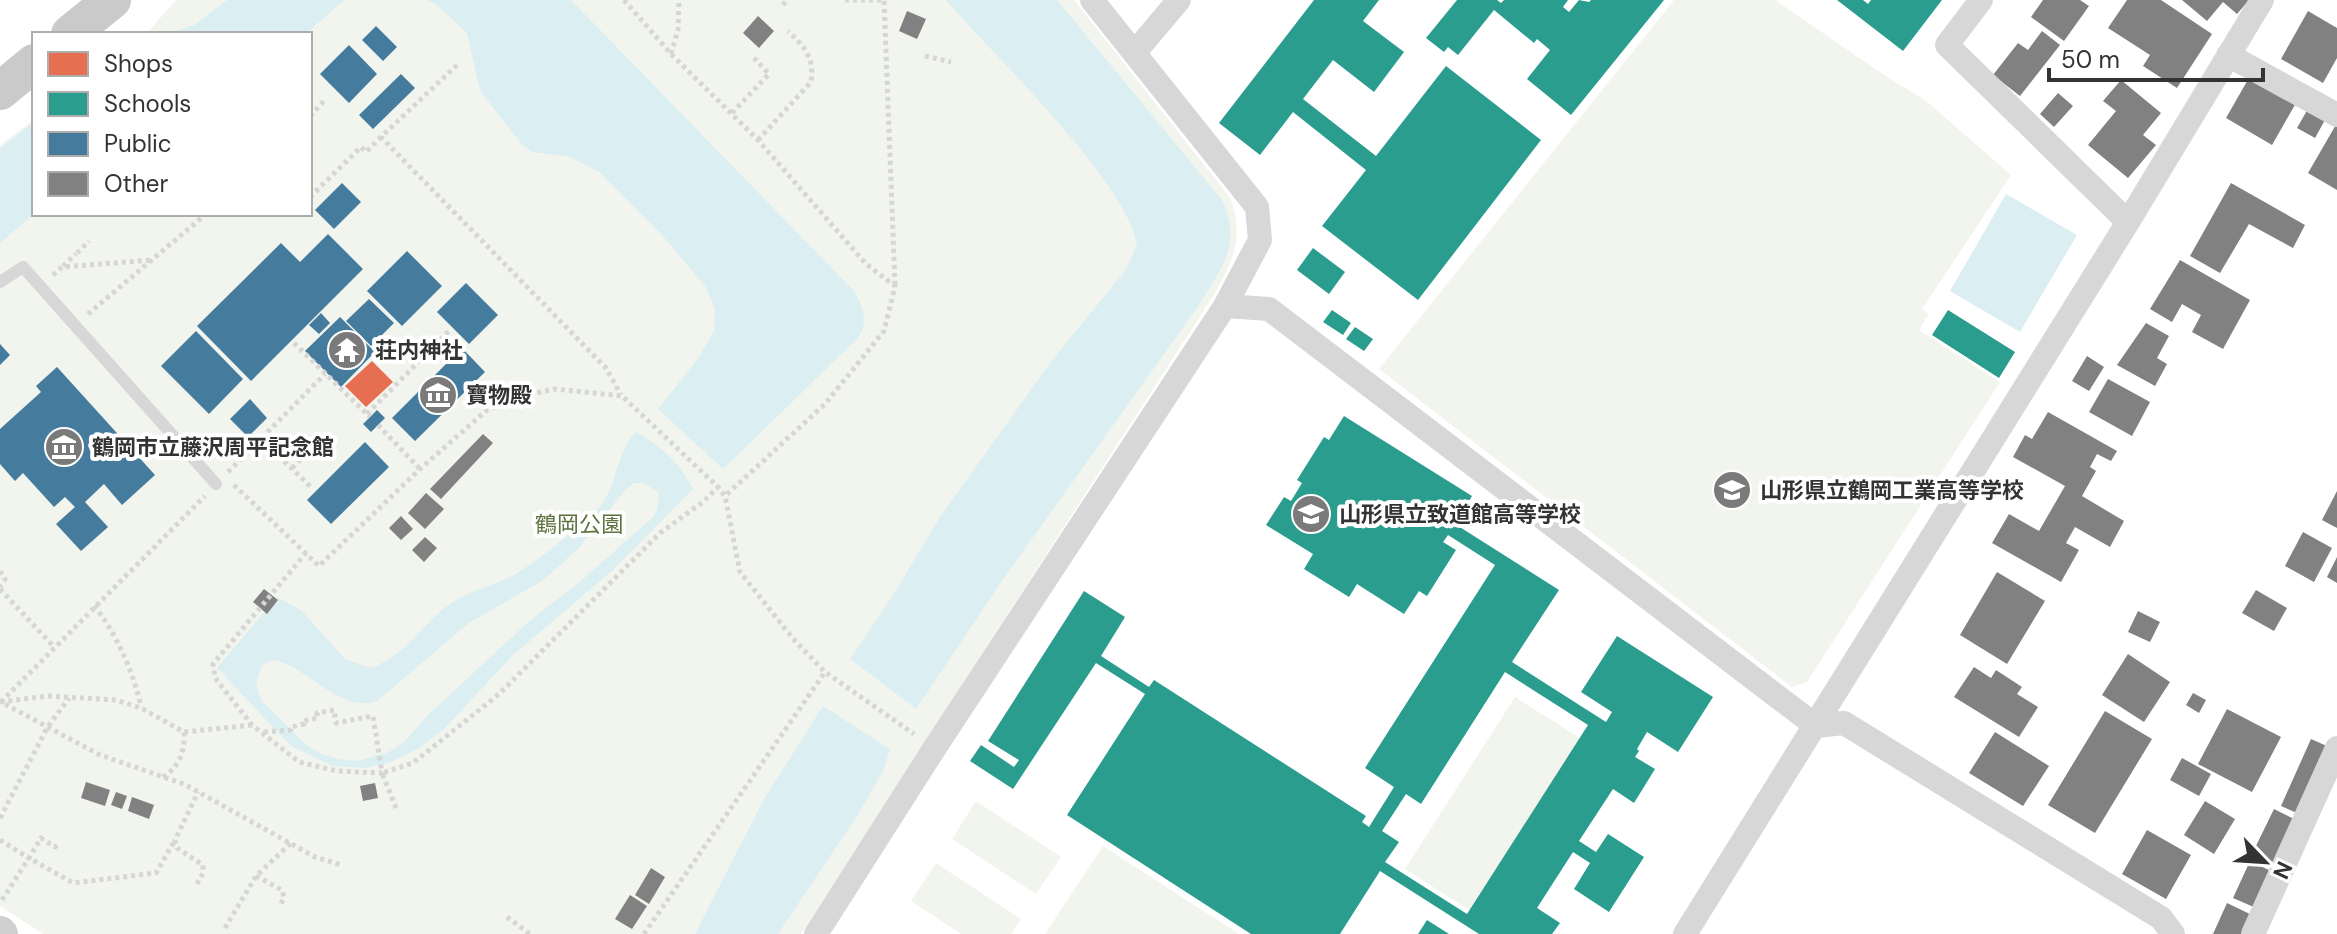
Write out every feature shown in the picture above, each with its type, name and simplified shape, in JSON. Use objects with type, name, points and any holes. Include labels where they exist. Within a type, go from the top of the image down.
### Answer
[{"type":"main road","points":[[72,32],[112,0]]},
{"type":"main road","points":[[0,91],[32,65]]},
{"type":"street","points":[[816,934],[1225,306],[1260,240],[1257,207],[1092,0]]},
{"type":"street","points":[[1135,52],[1179,0]]},
{"type":"street","points":[[1981,0],[1947,45],[2128,222]]},
{"type":"street","points":[[1685,934],[2128,222],[2262,0]]},
{"type":"street","points":[[2228,55],[2337,115]]},
{"type":"street","points":[[1225,306],[1269,309],[1816,726],[1844,723],[2161,918],[2173,934]]},
{"type":"street","points":[[2253,934],[2337,748]]},
{"type":"lane","points":[[0,282],[23,267],[216,484]]},
{"type":"path","points":[[624,0],[671,54],[758,140],[866,264],[895,286]]},
{"type":"path","points":[[671,54],[678,30],[679,0]]},
{"type":"path","points":[[725,496],[825,404],[884,331],[895,286],[884,0],[845,0]]},
{"type":"path","points":[[758,140],[811,82],[813,69],[810,58],[804,45],[788,31]]},
{"type":"path","points":[[925,56],[951,62]]},
{"type":"path","points":[[732,113],[769,74],[754,58]]},
{"type":"path","points":[[312,195],[361,147],[366,152],[457,65]]},
{"type":"path","points":[[312,114],[324,101]]},
{"type":"path","points":[[381,137],[606,368],[622,396],[718,487],[725,496],[740,572],[795,641],[825,672],[908,730]]},
{"type":"path","points":[[75,324],[204,216]]},
{"type":"path","points":[[41,286],[89,241]]},
{"type":"path","points":[[62,267],[153,260]]},
{"type":"path","points":[[294,343],[369,416],[449,331]]},
{"type":"path","points":[[325,374],[225,476],[319,566],[487,410],[523,396],[555,389],[622,396]]},
{"type":"path","points":[[378,425],[420,469]]},
{"type":"path","points":[[261,439],[311,487]]},
{"type":"path","points":[[292,468],[309,451]]},
{"type":"path","points":[[306,553],[213,664],[215,678],[252,725],[299,762],[337,771],[382,773],[413,763],[499,694],[660,533],[703,502],[718,487]]},
{"type":"path","points":[[0,702],[193,508]]},
{"type":"path","points":[[0,571],[5,579],[0,588],[54,647]]},
{"type":"path","points":[[94,606],[113,632],[136,684],[141,708]]},
{"type":"path","points":[[644,934],[825,672]]},
{"type":"path","points":[[0,702],[48,696],[116,700],[141,708],[184,732],[252,725]]},
{"type":"path","points":[[0,818],[47,728],[70,697]]},
{"type":"path","points":[[0,702],[100,755],[198,792],[315,857],[341,865]]},
{"type":"path","points":[[264,732],[291,730],[291,727],[304,724],[303,721],[318,718],[317,713],[334,710],[336,723],[373,716],[382,773],[396,808]]},
{"type":"path","points":[[163,777],[176,769],[185,745],[184,732]]},
{"type":"path","points":[[0,840],[73,883],[156,873],[198,792]]},
{"type":"path","points":[[0,903],[42,837],[55,847],[57,845]]},
{"type":"path","points":[[175,840],[177,848],[203,865],[203,873],[197,884]]},
{"type":"path","points":[[225,928],[256,876],[291,843]]},
{"type":"path","points":[[256,876],[282,890],[284,898],[280,905]]},
{"type":"path","points":[[507,917],[530,934]]},
{"type":"green space","name":"鶴岡公園","points":[[176,0],[1074,0],[1231,199],[1237,236],[1217,290],[801,934],[43,934],[0,906],[0,145],[32,121],[32,216],[312,216],[312,32],[148,32]]},
{"type":"green space","name":"山形県立鶴岡工業高等学校","points":[[1674,0],[1775,0],[1925,100],[2011,175],[1922,309],[1929,314],[1919,330],[2000,382],[1807,682],[1792,687],[1379,369]]},
{"type":"green space","points":[[1515,697],[1580,738],[1469,910],[1405,869]]},
{"type":"green space","points":[[976,801],[1061,857],[1036,894],[952,839]]},
{"type":"green space","points":[[1103,846],[1239,934],[1045,934]]},
{"type":"green space","points":[[936,863],[1021,919],[1011,934],[961,934],[911,901]]},
{"type":"shaded area","points":[[227,0],[344,0],[308,32],[171,32],[194,25]]},
{"type":"shaded area","points":[[427,0],[571,0],[855,292],[864,321],[858,338],[723,469],[658,409],[699,357],[714,331],[715,309],[705,286],[662,235],[599,172],[570,157],[532,152],[521,143],[480,91],[467,33],[437,5]]},
{"type":"shaded area","points":[[946,0],[1057,0],[1222,200],[1228,215],[1230,243],[1215,279],[1199,305],[999,585],[916,709],[850,659],[940,517],[1053,359],[1125,271],[1137,245],[1128,218],[1084,154]]},
{"type":"shaded area","points":[[32,124],[32,216],[0,243],[0,148]]},
{"type":"shaded area","points":[[2006,194],[2077,235],[2020,332],[1950,291]]},
{"type":"shaded area","points":[[636,432],[654,443],[676,463],[693,489],[613,570],[513,655],[445,728],[421,747],[391,762],[367,768],[333,766],[291,746],[217,668],[277,597],[301,610],[345,659],[371,668],[383,663],[454,602],[520,571],[592,515],[610,489],[629,440]],"holes":[[[634,483],[644,483],[659,493],[653,517],[582,580],[527,623],[428,715],[406,740],[389,752],[357,761],[321,754],[305,744],[261,700],[256,683],[262,665],[274,660],[300,671],[337,696],[363,703],[377,701],[469,623],[542,581],[578,549],[625,490]]]},
{"type":"shaded area","points":[[823,706],[890,749],[884,769],[857,816],[778,934],[695,934],[764,799]]},
{"type":"building: Shops","points":[[372,361],[393,382],[366,407],[345,386]]},
{"type":"building: Schools","points":[[1314,0],[1379,0],[1363,21],[1404,52],[1374,92],[1333,60],[1303,99],[1376,156],[1446,66],[1541,140],[1418,300],[1322,226],[1366,170],[1293,112],[1260,155],[1219,123]]},
{"type":"building: Schools","points":[[1457,0],[1497,0],[1501,3],[1504,0],[1568,0],[1563,7],[1569,12],[1579,0],[1664,0],[1571,115],[1527,79],[1550,50],[1537,39],[1534,43],[1494,10],[1458,55],[1448,47],[1444,52],[1426,38]]},
{"type":"building: Schools","points":[[1837,0],[1863,0],[1868,4],[1871,0],[1942,0],[1903,51]]},
{"type":"building: Schools","points":[[1313,248],[1345,272],[1329,294],[1297,270]]},
{"type":"building: Schools","points":[[1332,310],[1351,323],[1343,335],[1323,322]]},
{"type":"building: Schools","points":[[1948,310],[2015,352],[1999,378],[1932,335]]},
{"type":"building: Schools","points":[[1355,327],[1373,339],[1364,351],[1346,339]]},
{"type":"building: Schools","points":[[1344,416],[1472,496],[1455,524],[1559,590],[1512,662],[1606,722],[1612,712],[1581,692],[1617,636],[1713,697],[1678,752],[1647,732],[1635,757],[1655,769],[1634,803],[1613,789],[1579,841],[1596,852],[1608,834],[1644,857],[1609,912],[1574,889],[1590,863],[1573,852],[1537,908],[1560,923],[1552,934],[1479,934],[1380,871],[1340,934],[1251,934],[1067,815],[1145,694],[1096,663],[1013,789],[970,761],[981,745],[1014,767],[1019,760],[988,741],[1084,591],[1125,617],[1101,656],[1149,687],[1154,680],[1366,816],[1362,822],[1369,827],[1394,787],[1365,768],[1495,565],[1448,535],[1443,542],[1456,550],[1427,596],[1419,591],[1404,614],[1357,584],[1349,597],[1304,569],[1313,554],[1266,525],[1284,497],[1291,501],[1302,483],[1297,480],[1324,437],[1329,440]],"holes":[[[1505,672],[1588,725],[1467,914],[1385,862],[1399,842],[1382,831],[1406,794],[1421,804]]]},
{"type":"building: Schools","points":[[1427,920],[1449,934],[1418,934]]},
{"type":"building: Public","points":[[376,26],[397,47],[383,61],[362,40]]},
{"type":"building: Public","points":[[349,45],[377,74],[349,103],[320,74]]},
{"type":"building: Public","points":[[401,74],[415,88],[373,129],[359,115]]},
{"type":"building: Public","points":[[342,183],[361,202],[334,229],[315,210]]},
{"type":"building: Public","points":[[328,234],[363,269],[251,381],[197,326],[281,243],[300,262]]},
{"type":"building: Public","points":[[407,251],[442,286],[402,326],[367,291]]},
{"type":"building: Public","points":[[466,283],[498,315],[469,344],[437,312]]},
{"type":"building: Public","points":[[369,299],[394,323],[371,346],[346,321]]},
{"type":"building: Public","points":[[321,313],[330,323],[319,334],[309,325]]},
{"type":"building: Public","points":[[340,317],[375,352],[341,387],[305,351]]},
{"type":"building: Public","points":[[196,331],[243,379],[209,414],[161,366]]},
{"type":"building: Public","points":[[0,344],[10,355],[0,365]]},
{"type":"building: Public","name":"寶物殿","points":[[462,348],[485,372],[415,441],[392,418]]},
{"type":"building: Public","name":"鶴岡市立藤沢周平記念館","points":[[57,367],[155,475],[122,505],[104,484],[85,502],[108,527],[81,551],[56,524],[75,507],[65,497],[54,507],[23,473],[15,481],[0,464],[0,429],[41,392],[36,386]]},
{"type":"building: Public","points":[[250,399],[267,418],[248,437],[230,419]]},
{"type":"building: Public","points":[[377,410],[385,418],[371,432],[363,424]]},
{"type":"building: Public","points":[[365,442],[389,467],[331,524],[307,500]]},
{"type":"building: Other","points":[[2043,0],[2080,0],[2089,6],[2064,41],[2031,17]]},
{"type":"building: Other","points":[[2127,0],[2161,0],[2212,34],[2177,88],[2143,66],[2150,55],[2108,28]]},
{"type":"building: Other","points":[[2182,0],[2249,0],[2237,14],[2223,2],[2207,21]]},
{"type":"building: Other","points":[[907,11],[926,19],[917,39],[899,31]]},
{"type":"building: Other","points":[[2308,11],[2337,28],[2337,58],[2323,83],[2281,59]]},
{"type":"building: Other","points":[[758,16],[774,31],[759,48],[743,33]]},
{"type":"building: Other","points":[[2042,31],[2060,45],[2020,96],[1993,75],[2018,43],[2028,50]]},
{"type":"building: Other","points":[[2250,76],[2296,103],[2272,145],[2226,118]]},
{"type":"building: Other","points":[[2121,80],[2161,113],[2143,135],[2156,145],[2128,178],[2088,145],[2116,111],[2103,101]]},
{"type":"building: Other","points":[[2058,93],[2073,106],[2054,127],[2040,114]]},
{"type":"building: Other","points":[[2309,107],[2326,118],[2315,138],[2297,128]]},
{"type":"building: Other","points":[[2337,123],[2337,190],[2308,173]]},
{"type":"building: Other","points":[[2231,183],[2305,225],[2293,248],[2249,224],[2220,273],[2190,256]]},
{"type":"building: Other","points":[[2180,260],[2250,300],[2223,349],[2192,332],[2201,315],[2182,304],[2172,322],[2150,309]]},
{"type":"building: Other","points":[[2146,323],[2169,336],[2157,358],[2167,364],[2155,386],[2117,365]]},
{"type":"building: Other","points":[[2087,356],[2104,367],[2089,391],[2072,381]]},
{"type":"building: Other","points":[[2108,379],[2150,402],[2132,436],[2089,412]]},
{"type":"building: Other","points":[[2048,412],[2117,451],[2111,461],[2097,454],[2090,467],[2096,471],[2082,496],[2124,521],[2110,547],[2075,527],[2066,543],[2079,550],[2061,582],[1992,543],[2009,514],[2039,531],[2065,486],[2013,457],[2025,435],[2032,439]]},
{"type":"building: Other","points":[[483,434],[493,443],[441,499],[430,489]]},
{"type":"building: Other","points":[[2337,491],[2337,528],[2322,520]]},
{"type":"building: Other","points":[[426,493],[444,509],[425,529],[408,513]]},
{"type":"building: Other","points":[[401,516],[413,529],[401,540],[389,528]]},
{"type":"building: Other","points":[[2303,532],[2332,548],[2314,582],[2285,566]]},
{"type":"building: Other","points":[[425,537],[437,548],[424,562],[412,550]]},
{"type":"building: Other","points":[[2337,557],[2337,583],[2327,577]]},
{"type":"building: Other","points":[[1997,572],[2045,601],[2007,664],[1960,635]]},
{"type":"building: Other","points":[[264,589],[278,600],[267,614],[253,602]]},
{"type":"building: Other","points":[[2256,590],[2287,608],[2274,631],[2242,613]]},
{"type":"building: Other","points":[[2138,611],[2160,622],[2150,642],[2128,632]]},
{"type":"building: Other","points":[[2128,654],[2170,682],[2144,722],[2102,695]]},
{"type":"building: Other","points":[[1974,667],[1991,678],[1996,670],[2022,687],[2017,694],[2038,707],[2019,737],[1954,697]]},
{"type":"building: Other","points":[[2193,693],[2206,700],[2199,713],[2186,705]]},
{"type":"building: Other","points":[[2227,709],[2281,737],[2252,792],[2198,764]]},
{"type":"building: Other","points":[[2105,711],[2152,739],[2095,833],[2048,805]]},
{"type":"building: Other","points":[[1995,732],[2049,766],[2023,806],[1969,773]]},
{"type":"building: Other","points":[[2311,739],[2329,747],[2299,814],[2281,806]]},
{"type":"building: Other","points":[[2182,758],[2211,774],[2199,796],[2170,780]]},
{"type":"building: Other","points":[[86,782],[110,790],[105,806],[81,798]]},
{"type":"building: Other","points":[[375,783],[378,798],[363,801],[360,786]]},
{"type":"building: Other","points":[[116,792],[127,796],[122,809],[111,805]]},
{"type":"building: Other","points":[[132,797],[154,805],[149,819],[128,811]]},
{"type":"building: Other","points":[[2205,801],[2235,819],[2214,854],[2184,835]]},
{"type":"building: Other","points":[[2274,809],[2298,821],[2277,864],[2253,852]]},
{"type":"building: Other","points":[[2147,830],[2191,855],[2166,899],[2122,874]]},
{"type":"building: Other","points":[[2250,861],[2273,872],[2256,908],[2233,898]]},
{"type":"building: Other","points":[[651,868],[665,877],[649,904],[635,895]]},
{"type":"building: Other","points":[[630,895],[647,906],[632,929],[615,919]]},
{"type":"building: Other","points":[[2227,903],[2252,915],[2243,934],[2213,934]]},
{"type":"place","name":"荘内神社","points":[[347,350]]},
{"type":"place","name":"寶物殿","points":[[438,395]]},
{"type":"place","name":"鶴岡市立藤沢周平記念館","points":[[64,447]]},
{"type":"place","name":"山形県立鶴岡工業高等学校","points":[[1732,490]]},
{"type":"place","name":"山形県立致道館高等学校","points":[[1311,514]]}]
